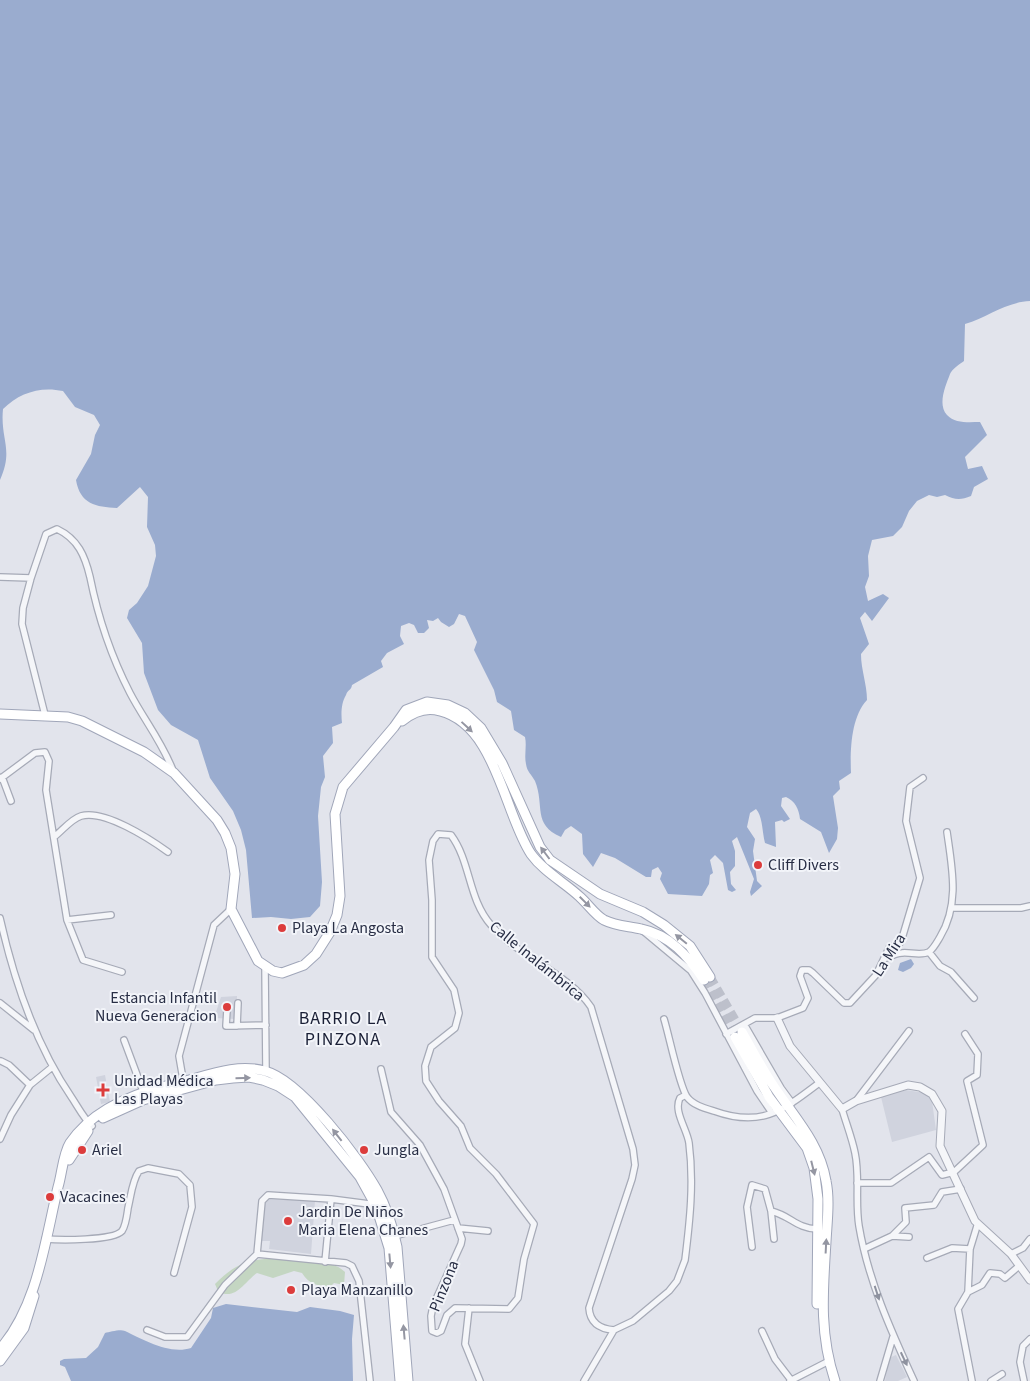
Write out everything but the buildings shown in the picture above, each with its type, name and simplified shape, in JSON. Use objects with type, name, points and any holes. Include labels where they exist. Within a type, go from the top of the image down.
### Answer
[{"type":"main road","points":[[0,720],[4,714],[68,717],[82,721],[144,752],[174,773],[226,833],[231,848],[234,874],[231,909],[258,961],[282,973],[304,965],[322,946],[337,915],[340,896],[335,814],[343,787],[394,728],[406,710],[427,702],[448,705],[465,713],[481,728],[502,763],[540,847],[550,860],[600,894],[644,912],[664,925],[690,946],[707,979],[687,956],[658,933],[617,925],[602,919],[531,854],[494,769],[475,734],[467,725],[457,718],[433,709],[409,715],[394,728]]},
{"type":"main road","points":[[737,1032],[775,1088],[790,1104],[814,1144],[827,1181],[828,1213],[823,1332],[826,1362],[835,1381]]},
{"type":"main road","points":[[737,1032],[776,1112],[807,1148],[814,1168],[818,1199],[818,1333],[831,1381]]},
{"type":"main road","points":[[90,1124],[128,1105],[231,1069],[266,1071],[300,1090],[366,1173],[379,1204],[391,1237],[408,1381]]},
{"type":"main road","points":[[0,1349],[15,1326],[33,1290],[70,1159],[90,1124],[108,1109],[143,1091],[249,1077],[278,1086],[295,1097],[360,1176],[379,1204]]},
{"type":"main road","points":[[391,1237],[400,1381]]},
{"type":"main road","points":[[0,1361],[12,1346],[27,1321],[47,1239]]},
{"type":"street","points":[[45,715],[22,624],[31,578],[46,534],[57,529],[74,541],[87,562],[98,615],[120,671],[130,694],[168,756],[174,773]]},
{"type":"street","points":[[0,577],[31,578]]},
{"type":"street","points":[[10,801],[1,778],[35,753],[45,752],[49,761],[46,790],[68,920],[82,960],[122,972]]},
{"type":"street","name":"La Mira","points":[[777,1018],[803,1008],[807,1004],[808,998],[800,976],[802,970],[809,970],[813,973],[844,1003],[850,1002],[876,975],[890,948],[900,943],[920,878],[906,821],[906,808],[910,787],[923,778]]},
{"type":"street","points":[[54,838],[78,817],[91,814],[145,836],[168,852]]},
{"type":"street","points":[[884,959],[900,953],[924,954],[929,952],[935,947],[945,929],[952,908],[953,876],[947,832]]},
{"type":"street","name":"Calle Inalámbrica","points":[[470,1308],[504,1310],[516,1302],[524,1259],[534,1224],[496,1174],[470,1148],[461,1126],[438,1101],[426,1081],[425,1066],[429,1052],[434,1043],[455,1028],[459,1013],[454,990],[432,957],[431,946],[432,900],[429,860],[433,841],[438,834],[444,833],[451,835],[456,841],[482,915],[500,936],[576,991],[591,1007],[633,1149],[635,1165],[589,1308],[590,1316],[594,1322],[606,1330],[614,1330]]},
{"type":"street","points":[[952,908],[1021,908],[1030,906]]},
{"type":"street","points":[[184,1086],[179,1056],[214,925],[231,909]]},
{"type":"street","points":[[68,920],[112,915]]},
{"type":"street","points":[[0,918],[8,957],[35,1031],[51,1068],[90,1124]]},
{"type":"street","points":[[640,928],[691,971],[737,1032],[756,1018],[777,1018],[790,1046],[819,1084],[842,1109],[856,1153],[859,1225],[864,1249],[876,1292],[914,1381]]},
{"type":"street","points":[[929,952],[940,966],[951,972],[974,998]]},
{"type":"street","points":[[265,966],[266,1071]]},
{"type":"street","points":[[237,1026],[238,1003]]},
{"type":"street","points":[[0,1004],[35,1031]]},
{"type":"street","points":[[227,1010],[226,1026],[266,1025]]},
{"type":"street","points":[[664,1019],[686,1095],[701,1107],[741,1120],[759,1117],[776,1112],[819,1084]]},
{"type":"street","points":[[856,1101],[897,1044],[909,1031]]},
{"type":"street","points":[[857,1183],[890,1183],[929,1157],[942,1175],[954,1172],[983,1144],[967,1082],[977,1075],[978,1054],[965,1034]]},
{"type":"street","points":[[124,1040],[143,1091]]},
{"type":"street","points":[[1,1061],[9,1065],[30,1085]]},
{"type":"street","points":[[0,1139],[11,1115],[30,1085],[51,1068]]},
{"type":"street","name":"Pinzona","points":[[382,1069],[391,1112],[420,1145],[444,1189],[458,1228],[461,1244],[433,1306],[431,1316],[432,1331],[437,1333],[441,1331],[450,1310],[460,1307],[470,1308]]},
{"type":"street","points":[[842,1109],[856,1101],[908,1085],[920,1087],[932,1094],[942,1111],[940,1146],[978,1226],[1011,1254],[1030,1280]]},
{"type":"street","points":[[584,1381],[614,1330],[633,1321],[669,1291],[677,1281],[686,1260],[691,1209],[691,1160],[688,1137],[678,1104],[686,1095]]},
{"type":"street","points":[[47,1239],[76,1240],[115,1235],[122,1230],[126,1220],[134,1182],[139,1171],[148,1168],[179,1174],[184,1176],[190,1185],[192,1207],[174,1273]]},
{"type":"street","points":[[752,1247],[747,1207],[752,1185],[765,1189],[771,1210],[774,1239]]},
{"type":"street","points":[[864,1249],[892,1236],[906,1222],[904,1208],[934,1205],[942,1192],[961,1189]]},
{"type":"street","points":[[147,1330],[165,1337],[187,1337],[225,1285],[257,1254],[262,1201],[268,1195],[379,1204]]},
{"type":"street","points":[[325,1262],[331,1199]]},
{"type":"street","points":[[771,1210],[782,1214],[803,1228],[817,1229]]},
{"type":"street","points":[[391,1237],[454,1220]]},
{"type":"street","points":[[972,1381],[958,1309],[968,1292],[970,1249],[978,1226]]},
{"type":"street","points":[[458,1228],[488,1231]]},
{"type":"street","points":[[892,1236],[909,1237]]},
{"type":"street","points":[[1011,1254],[1028,1242],[1030,1250]]},
{"type":"street","points":[[927,1258],[952,1248],[970,1249]]},
{"type":"street","points":[[257,1254],[346,1263],[352,1266],[359,1281],[370,1381]]},
{"type":"street","points":[[968,1292],[982,1285],[990,1273],[1000,1274],[1005,1278],[1019,1266]]},
{"type":"street","points":[[470,1308],[465,1344],[480,1381]]},
{"type":"street","points":[[762,1331],[775,1359],[790,1381],[826,1362]]},
{"type":"street","points":[[880,1381],[894,1337]]},
{"type":"street","points":[[1030,1340],[1025,1344],[1020,1362],[1024,1381],[1030,1380]]},
{"type":"street","points":[[991,1381],[1002,1374]]},
{"type":"shaded area","name":"Estancia Infantil Nueva Generacion","points":[[237,996],[236,1019],[214,1018],[221,997]]},
{"type":"shaded area","name":"Unidad Médica Las Playas","points":[[105,1075],[110,1102],[101,1104],[96,1077]]},
{"type":"shaded area","points":[[906,1090],[925,1093],[932,1101],[936,1130],[892,1142],[881,1097]]},
{"type":"shaded area","name":"Jardin De Niños Maria Elena Chanes","points":[[267,1199],[315,1201],[311,1254],[269,1249],[270,1241],[260,1241],[264,1202]]},
{"type":"shaded area","points":[[896,1355],[907,1377],[898,1381],[885,1381],[889,1358]]},
{"type":"green space","points":[[282,1258],[332,1264],[339,1267],[345,1272],[344,1285],[334,1283],[330,1287],[317,1285],[308,1280],[302,1273],[294,1271],[273,1278],[257,1273],[235,1292],[224,1294],[218,1291],[215,1284],[238,1266],[262,1259]]},
{"type":"water","points":[[0,0],[1030,0],[1030,301],[1013,304],[965,324],[964,361],[951,372],[943,394],[944,411],[950,418],[958,421],[980,422],[987,435],[965,457],[968,469],[982,466],[988,479],[974,487],[971,496],[958,499],[945,495],[937,497],[929,495],[917,501],[909,511],[902,527],[893,536],[872,540],[868,556],[869,576],[865,587],[868,601],[883,594],[889,598],[872,621],[865,612],[860,618],[869,644],[861,654],[867,700],[858,715],[853,734],[851,773],[839,781],[840,789],[833,796],[838,828],[837,839],[829,853],[821,832],[800,819],[796,806],[786,797],[782,798],[781,806],[790,819],[784,822],[782,820],[775,822],[776,847],[765,843],[761,820],[756,809],[750,813],[747,827],[755,839],[753,851],[757,881],[762,886],[751,896],[750,892],[754,879],[737,837],[732,841],[735,851],[735,866],[730,872],[731,884],[736,890],[732,892],[728,890],[723,863],[715,855],[710,860],[713,873],[710,875],[709,884],[702,896],[668,894],[660,879],[662,873],[658,867],[652,870],[651,877],[646,877],[615,858],[601,853],[593,867],[583,854],[582,834],[571,826],[565,830],[561,837],[546,826],[541,814],[538,790],[527,767],[525,737],[514,730],[511,711],[497,702],[494,690],[474,650],[477,642],[465,616],[459,614],[454,624],[449,627],[438,618],[433,621],[427,620],[429,628],[424,633],[418,633],[414,625],[409,623],[401,626],[400,636],[404,644],[387,653],[381,661],[383,667],[352,685],[344,698],[342,723],[332,727],[333,743],[323,756],[325,777],[321,787],[318,816],[322,882],[320,906],[310,917],[291,919],[252,918],[246,850],[241,830],[233,811],[210,778],[198,740],[171,725],[158,710],[144,673],[142,643],[127,618],[129,610],[137,603],[148,586],[156,556],[155,545],[147,527],[148,497],[140,487],[117,508],[102,507],[85,499],[78,488],[76,480],[91,454],[95,435],[100,425],[94,415],[75,407],[63,391],[46,389],[23,395],[3,409],[6,460],[0,480]]},
{"type":"water","points":[[911,959],[914,964],[911,968],[903,972],[898,970],[900,963]]},
{"type":"water","points":[[226,1304],[297,1312],[310,1307],[354,1315],[352,1339],[353,1381],[71,1381],[65,1367],[60,1365],[60,1361],[64,1359],[86,1358],[98,1347],[105,1333],[118,1330],[123,1330],[165,1348],[183,1350],[191,1348],[211,1318],[213,1308]]},
{"type":"tunnel","points":[[710,977],[742,1032]]},
{"type":"tunnel","points":[[704,980],[735,1037]]},
{"type":"place","name":"Cliff Divers","points":[[758,865]]},
{"type":"place","name":"Playa La Angosta","points":[[282,928]]},
{"type":"place","name":"Estancia Infantil Nueva Generacion","points":[[227,1007]]},
{"type":"place","name":"Unidad Médica Las Playas","points":[[103,1090]]},
{"type":"place","name":"Ariel","points":[[82,1150]]},
{"type":"place","name":"Jungla","points":[[364,1150]]},
{"type":"place","name":"Vacacines","points":[[50,1197]]},
{"type":"place","name":"Jardin De Niños Maria Elena Chanes","points":[[288,1221]]},
{"type":"place","name":"Playa Manzanillo","points":[[291,1290]]},
{"type":"district","name":"BARRIO LA PINZONA","points":[[343,1028]]}]
